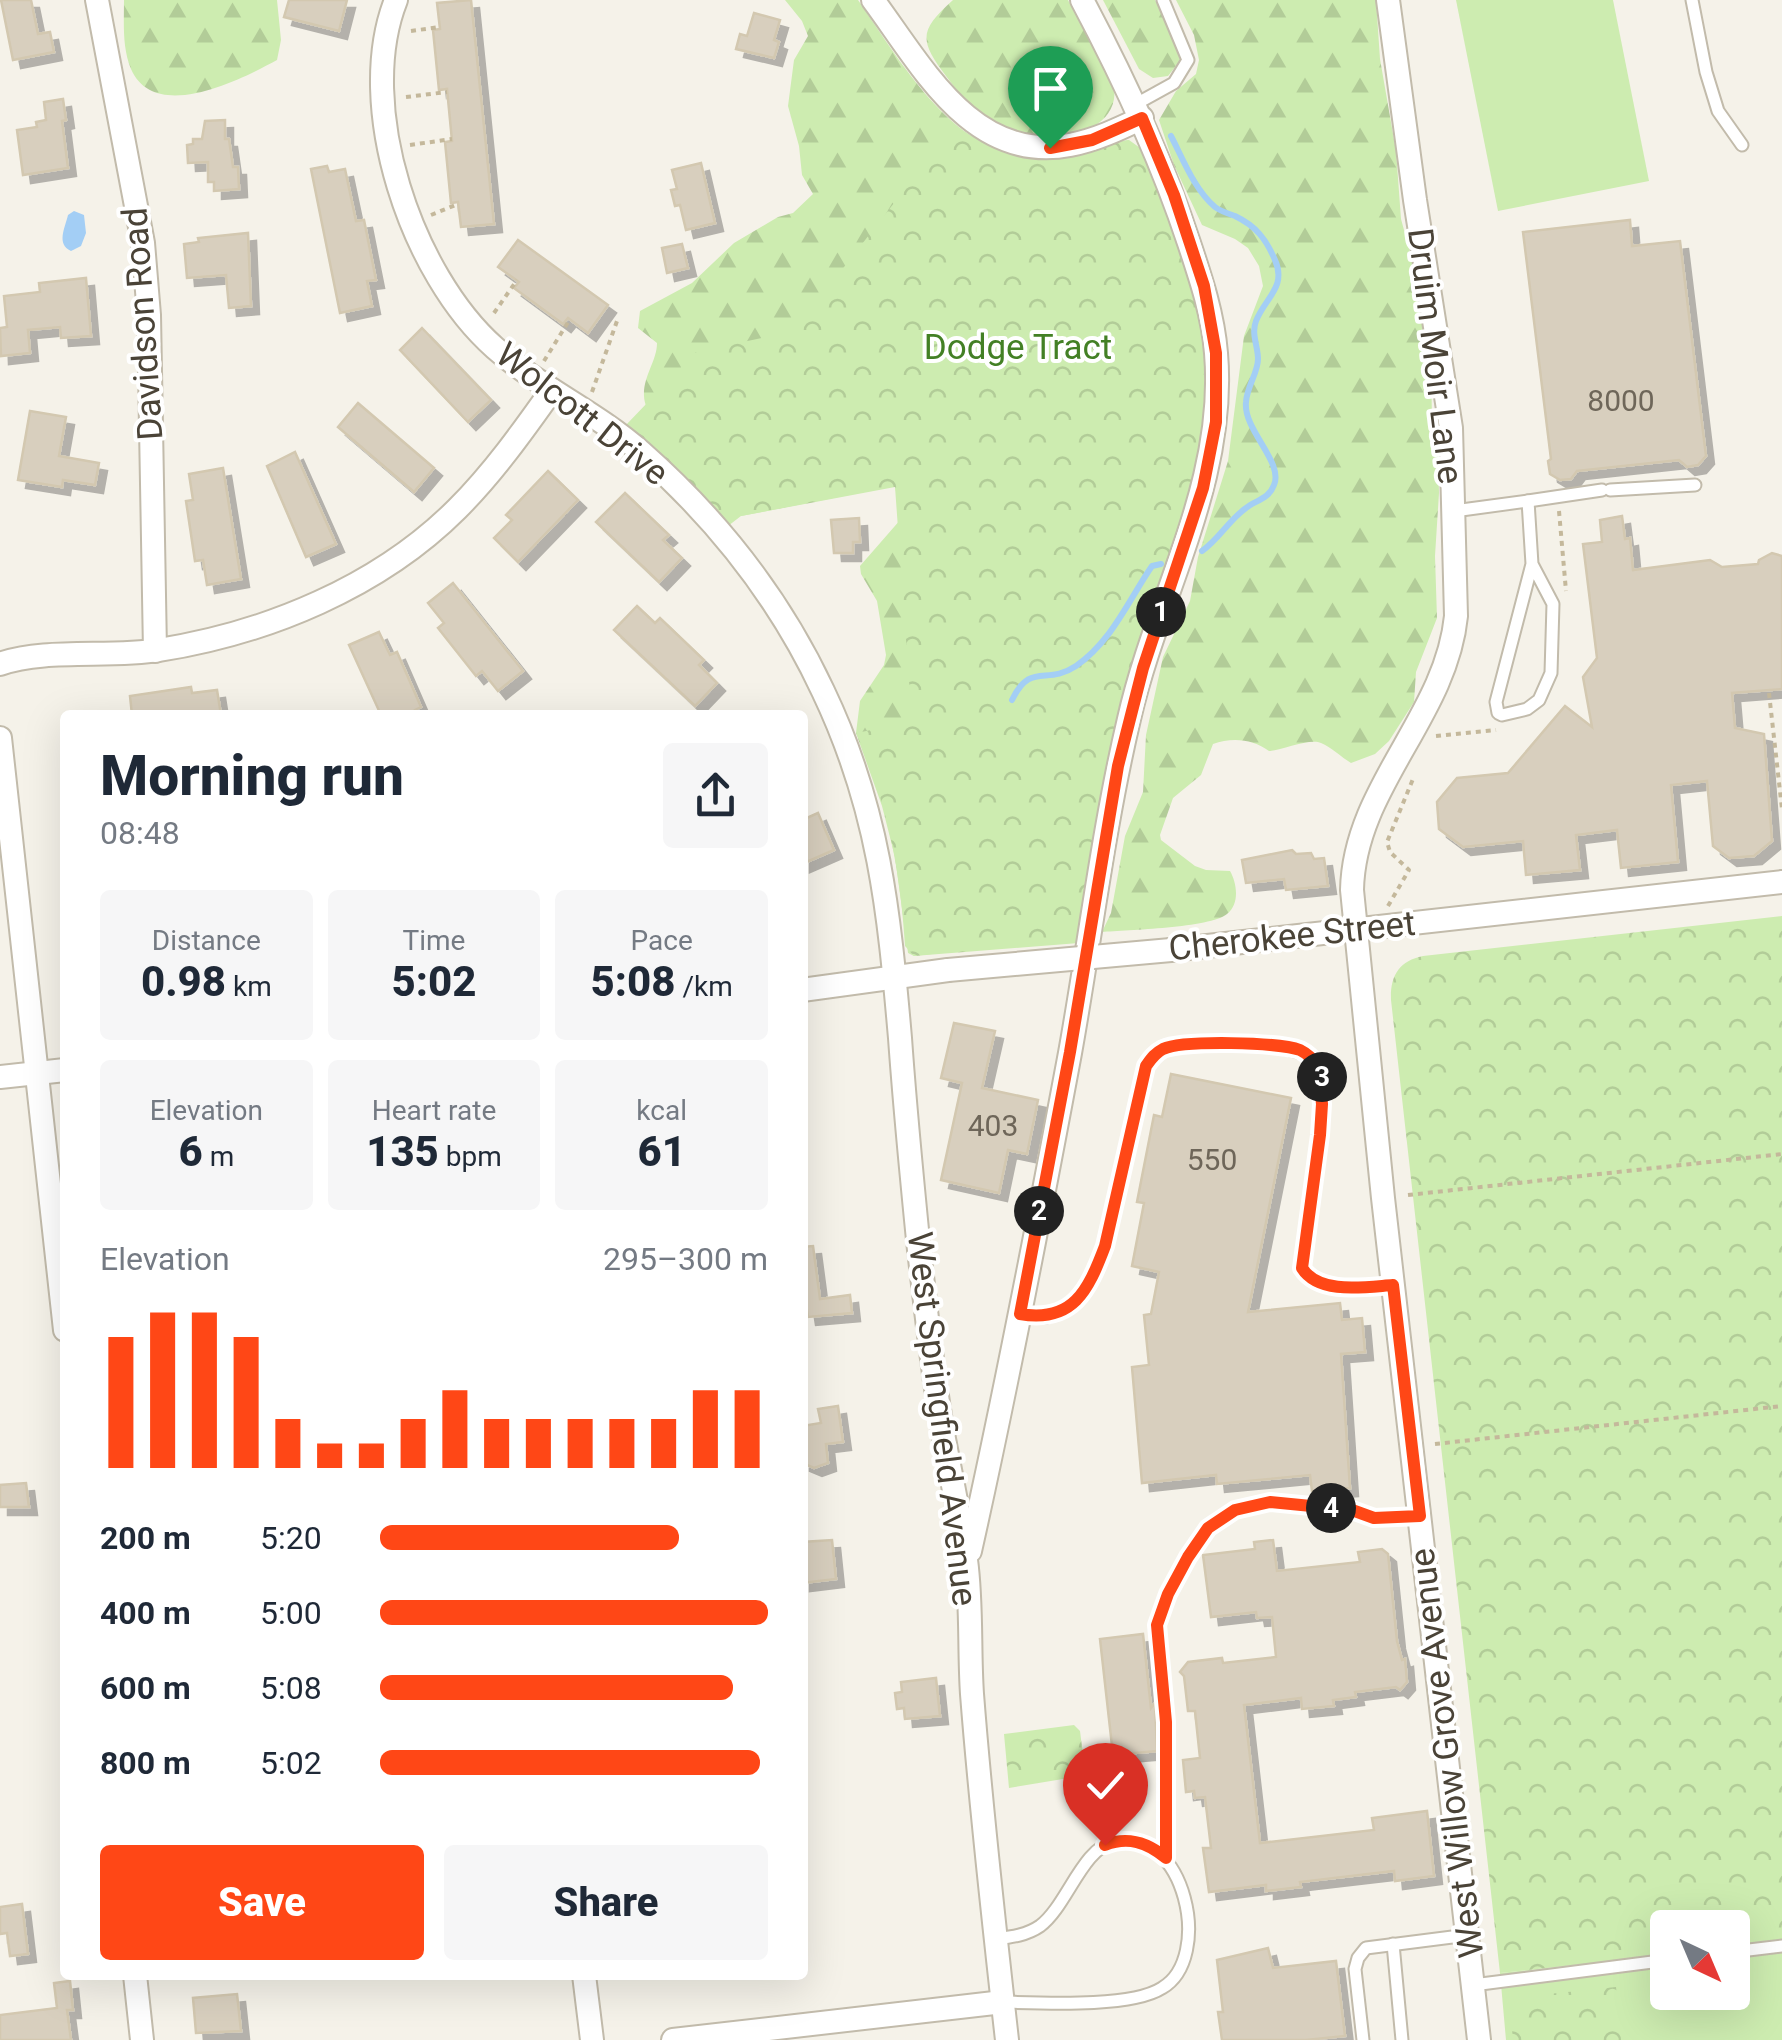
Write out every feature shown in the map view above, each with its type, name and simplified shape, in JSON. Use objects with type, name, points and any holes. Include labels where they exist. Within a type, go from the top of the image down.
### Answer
[{"type":"street","name":"Davidson Road","points":[[96,0],[144,243],[149,315],[155,651]]},
{"type":"street","name":"Wolcott Drive","points":[[396,0],[385,36],[381,100],[390,149],[421,245],[448,294],[481,336],[514,364],[639,450],[716,527],[758,580],[806,656],[848,748],[869,811],[887,896],[895,976]]},
{"type":"street","points":[[873,0],[941,91],[973,124],[1000,138],[1030,147],[1061,147],[1092,140],[1139,111]]},
{"type":"street","points":[[967,1566],[1070,1052],[1122,748],[1143,668],[1203,488],[1216,422],[1216,353],[1204,286],[1174,195],[1139,111],[1082,0]]},
{"type":"street","name":"Druim Moir Lane","points":[[1354,930],[1352,871],[1356,850],[1380,790],[1431,700],[1449,659],[1456,616],[1446,387],[1414,200],[1388,0]]},
{"type":"street","points":[[0,664],[36,657],[155,651],[231,635],[348,588],[402,555],[455,511],[482,483],[552,390]]},
{"type":"street","points":[[0,738],[60,1287]]},
{"type":"street","name":"Cherokee Street","points":[[808,989],[948,970],[1171,950],[1782,882]]},
{"type":"street","name":"West Willow Grove Avenue","points":[[1354,930],[1479,2040]]},
{"type":"street","name":"West Springfield Avenue","points":[[895,976],[931,1346],[967,1566],[972,1696],[1007,2040]]},
{"type":"street","points":[[0,1077],[60,1070]]},
{"type":"street","points":[[136,1980],[142,2040]]},
{"type":"street","points":[[585,1980],[592,2040]]},
{"type":"street","points":[[673,2040],[1003,2002]]},
{"type":"lane","points":[[1139,111],[1174,84],[1188,60],[1163,0]]},
{"type":"lane","points":[[1692,0],[1718,110],[1742,145]]},
{"type":"lane","points":[[1454,510],[1606,490],[1695,485]]},
{"type":"lane","points":[[1528,501],[1532,564],[1496,702],[1502,715],[1526,709],[1539,700],[1551,673],[1552,604],[1532,564]]},
{"type":"lane","points":[[1020,1314],[1047,1317],[1059,1313],[1087,1288],[1105,1246],[1146,1066],[1153,1056],[1174,1045],[1282,1046],[1312,1058],[1322,1077],[1322,1104],[1302,1268],[1308,1277],[1327,1285],[1393,1285]]},
{"type":"lane","points":[[1166,1858],[1166,1722],[1157,1625],[1168,1594],[1208,1528],[1235,1510],[1270,1502],[1352,1510],[1374,1518],[1420,1516]]},
{"type":"lane","points":[[996,1939],[1022,1935],[1039,1926],[1105,1845],[1117,1840],[1141,1842],[1166,1858],[1179,1880],[1189,1935],[1187,1956],[1170,1983],[1146,1995],[1085,2003],[1003,2002]]},
{"type":"lane","points":[[1363,2040],[1355,1969],[1366,1948],[1468,1934]]},
{"type":"lane","points":[[1392,1944],[1402,2040]]},
{"type":"lane","points":[[1750,1950],[1782,1946]]},
{"type":"lane","points":[[1473,1985],[1650,1962]]},
{"type":"path","points":[[406,32],[440,27]]},
{"type":"path","points":[[393,98],[447,92]]},
{"type":"path","points":[[403,146],[452,139]]},
{"type":"path","points":[[424,218],[458,204]]},
{"type":"path","points":[[490,317],[517,280]]},
{"type":"path","points":[[540,367],[570,319]]},
{"type":"path","points":[[588,399],[617,321]]},
{"type":"path","points":[[1769,692],[1782,809]]},
{"type":"path","points":[[1386,908],[1409,870]]},
{"type":"path","points":[[1408,1195],[1782,1154]]},
{"type":"path","points":[[1435,1444],[1782,1406]]},
{"type":"green space","points":[[124,0],[277,0],[281,40],[277,60],[222,86],[179,95],[159,93],[143,85],[131,69],[125,44]]},
{"type":"green space","name":"Dodge Tract","points":[[785,0],[858,0],[924,93],[967,133],[990,146],[1015,153],[1054,154],[1092,150],[1129,140],[941,953],[908,953],[895,857],[856,733],[860,701],[884,665],[886,655],[877,601],[860,566],[901,519],[895,486],[741,516],[669,442],[647,410],[644,396],[657,343],[638,328],[640,311],[692,283],[734,243],[778,217],[793,213],[813,194],[802,175],[788,106],[794,60],[808,36],[802,21]]},
{"type":"green space","points":[[953,0],[1068,0],[1110,73],[1114,98],[1109,112],[1086,130],[1055,138],[1024,136],[990,121],[953,86],[927,44],[929,27]]},
{"type":"green space","points":[[1103,0],[1155,0],[1178,41],[1180,61],[1168,76],[1153,78],[1139,69]]},
{"type":"green space","points":[[1176,0],[1376,0],[1401,219],[1416,274],[1431,363],[1439,493],[1437,618],[1416,672],[1414,702],[1389,741],[1375,754],[1351,763],[1316,742],[1269,751],[1249,742],[1220,742],[1213,744],[1201,775],[1173,798],[1161,840],[1195,866],[1230,871],[1236,893],[1227,914],[1187,925],[1102,932],[1111,913],[1125,836],[1143,792],[1146,735],[1163,657],[1190,601],[1198,557],[1228,461],[1244,336],[1263,286],[1259,266],[1248,248],[1202,225],[1174,165],[1159,120],[1176,91],[1196,74],[1199,60],[1194,35]]},
{"type":"green space","points":[[1456,0],[1613,0],[1649,181],[1498,211]]},
{"type":"green space","name":"Dodge Tract","points":[[955,125],[987,143],[1020,152],[1072,152],[1129,140],[1143,150],[1160,189],[1198,306],[1207,375],[1203,445],[1079,943],[914,956],[905,946],[896,865],[884,811],[856,733],[912,722],[895,487],[741,516],[728,526],[625,426],[696,352],[794,331]]},
{"type":"green space","points":[[1782,916],[1782,1942],[1750,1945],[1750,1910],[1650,1910],[1650,1957],[1500,1973],[1391,1000],[1398,971],[1423,956]]},
{"type":"green space","points":[[1074,1725],[1080,1731],[1085,1770],[1081,1776],[1009,1788],[1004,1734]]},
{"type":"green space","points":[[1782,1942],[1782,2040],[1506,2040],[1500,1973],[1650,1957],[1650,2010],[1750,2010],[1750,1945]]},
{"type":"green space","points":[[1616,1987],[1621,2040],[1513,2040],[1509,1998]]},
{"type":"water","points":[[74,211],[84,215],[86,233],[81,246],[71,251],[64,244],[63,235],[68,215]]},
{"type":"building","points":[[1,0],[31,0],[38,34],[50,32],[54,52],[13,60]]},
{"type":"building","points":[[289,0],[347,0],[339,31],[284,17]]},
{"type":"building","points":[[471,0],[494,224],[461,227],[458,202],[451,203],[445,142],[452,141],[447,89],[439,90],[433,30],[440,29],[437,3]]},
{"type":"building","points":[[754,13],[780,20],[774,58],[736,49],[740,34],[747,36]]},
{"type":"building","points":[[63,99],[68,168],[23,175],[17,130],[37,127],[36,122],[46,120],[44,102]]},
{"type":"building","points":[[225,120],[225,139],[229,139],[233,167],[238,167],[239,189],[214,191],[214,182],[208,182],[208,162],[188,163],[187,145],[193,144],[193,139],[202,139],[205,121]]},
{"type":"building","points":[[701,163],[715,223],[686,230],[680,205],[675,206],[671,190],[677,189],[672,170]]},
{"type":"building","points":[[327,166],[329,172],[345,169],[356,221],[364,220],[376,280],[367,281],[372,306],[340,313],[311,169]]},
{"type":"building","points":[[1630,220],[1632,246],[1680,241],[1706,456],[1698,465],[1687,467],[1679,460],[1577,471],[1571,479],[1560,480],[1550,474],[1548,461],[1551,459],[1523,232]]},
{"type":"building","points":[[248,233],[251,306],[229,308],[226,275],[187,278],[184,244],[199,242],[198,238]]},
{"type":"building","points":[[518,240],[608,305],[588,333],[568,318],[563,324],[514,288],[519,282],[498,267]]},
{"type":"building","points":[[682,244],[688,268],[667,273],[662,248]]},
{"type":"building","points":[[86,278],[91,336],[61,338],[60,327],[28,330],[30,353],[1,356],[0,328],[7,327],[4,296],[40,292],[39,283]]},
{"type":"building","points":[[422,328],[491,400],[468,422],[400,350]]},
{"type":"building","points":[[358,403],[434,468],[414,492],[338,427]]},
{"type":"building","points":[[30,411],[66,417],[59,456],[99,463],[95,485],[63,480],[62,487],[18,480]]},
{"type":"building","points":[[295,452],[336,544],[306,557],[267,466]]},
{"type":"building","points":[[223,468],[241,579],[207,585],[203,560],[195,561],[186,501],[193,500],[189,474]]},
{"type":"building","points":[[548,471],[578,500],[518,562],[494,538],[512,520],[506,515]]},
{"type":"building","points":[[625,493],[669,535],[663,540],[682,558],[659,582],[596,522]]},
{"type":"building","points":[[1622,516],[1625,539],[1630,538],[1633,570],[1710,560],[1722,567],[1758,564],[1772,553],[1782,556],[1782,689],[1732,693],[1735,728],[1764,734],[1772,841],[1754,856],[1729,858],[1713,846],[1707,781],[1671,785],[1678,862],[1621,868],[1617,830],[1576,835],[1580,870],[1526,875],[1523,841],[1463,847],[1439,829],[1437,802],[1457,778],[1508,773],[1565,706],[1592,727],[1583,677],[1597,658],[1583,544],[1602,542],[1600,520]]},
{"type":"building","points":[[859,518],[860,542],[853,542],[853,553],[834,553],[831,520]]},
{"type":"building","points":[[453,583],[523,671],[498,691],[482,671],[476,676],[438,628],[444,623],[428,603]]},
{"type":"building","points":[[637,606],[655,623],[660,618],[704,660],[699,665],[717,683],[695,706],[614,630]]},
{"type":"building","points":[[379,632],[390,655],[397,652],[421,707],[379,710],[349,645]]},
{"type":"building","points":[[191,687],[192,693],[217,690],[220,710],[131,710],[130,696]]},
{"type":"building","points":[[818,813],[834,850],[808,861],[808,817]]},
{"type":"building","points":[[1292,850],[1296,854],[1311,853],[1314,859],[1324,858],[1328,886],[1286,890],[1284,879],[1246,883],[1242,860]]},
{"type":"building","points":[[954,1023],[995,1031],[982,1088],[1038,1100],[1027,1154],[1008,1150],[999,1193],[941,1180],[962,1083],[941,1078]]},
{"type":"building","points":[[1171,1074],[1291,1098],[1248,1312],[1340,1303],[1342,1320],[1362,1318],[1365,1352],[1341,1354],[1350,1488],[1312,1491],[1310,1475],[1217,1484],[1216,1475],[1142,1483],[1132,1367],[1149,1365],[1144,1315],[1151,1314],[1159,1272],[1132,1266],[1144,1203],[1137,1202],[1154,1115],[1162,1117]]},
{"type":"building","points":[[808,1246],[813,1246],[820,1299],[850,1295],[852,1313],[808,1317]]},
{"type":"building","points":[[838,1406],[843,1442],[826,1444],[828,1463],[814,1468],[808,1466],[808,1425],[821,1423],[818,1409]]},
{"type":"building","points":[[26,1483],[29,1507],[0,1507],[0,1485]]},
{"type":"building","points":[[832,1540],[836,1579],[808,1582],[808,1542]]},
{"type":"building","points":[[1273,1540],[1277,1571],[1360,1562],[1358,1552],[1382,1549],[1388,1554],[1397,1641],[1402,1660],[1405,1659],[1407,1682],[1400,1690],[1396,1687],[1355,1692],[1356,1697],[1333,1700],[1334,1706],[1302,1709],[1301,1698],[1244,1705],[1260,1843],[1374,1830],[1372,1818],[1427,1811],[1434,1876],[1395,1881],[1394,1871],[1300,1882],[1301,1887],[1266,1891],[1266,1885],[1209,1892],[1203,1848],[1211,1848],[1205,1797],[1195,1798],[1194,1791],[1186,1792],[1183,1760],[1200,1758],[1195,1711],[1188,1711],[1184,1676],[1180,1672],[1188,1662],[1276,1657],[1272,1617],[1257,1618],[1256,1612],[1211,1617],[1203,1555],[1255,1549],[1254,1542]]},
{"type":"building","points":[[1143,1634],[1151,1708],[1155,1703],[1157,1751],[1113,1755],[1100,1639]]},
{"type":"building","points":[[936,1678],[940,1716],[905,1719],[904,1708],[897,1709],[895,1693],[902,1692],[901,1682]]},
{"type":"building","points":[[22,1904],[28,1954],[10,1956],[7,1933],[0,1934],[0,1907]]},
{"type":"building","points":[[1268,1948],[1273,1968],[1336,1961],[1345,2036],[1222,2040],[1217,1960]]},
{"type":"building","points":[[70,1981],[73,2010],[67,2010],[71,2040],[0,2040],[0,2015],[57,2008],[54,1983]]},
{"type":"building","points":[[237,1994],[241,2031],[196,2033],[193,1998]]},
{"type":"waterway","points":[[1171,136],[1201,192],[1217,208],[1255,229],[1278,269],[1277,285],[1255,326],[1258,364],[1246,402],[1251,424],[1273,466],[1274,485],[1202,551]]},
{"type":"waterway","points":[[1012,700],[1026,681],[1065,672],[1089,656],[1110,633],[1152,566],[1161,564]]},
{"type":"route","points":[[1050,148],[1092,140],[1142,118],[1174,195],[1204,286],[1216,353],[1216,422],[1203,488],[1143,668],[1118,766],[1070,1052],[1020,1314],[1047,1317],[1059,1313],[1087,1288],[1105,1246],[1146,1066],[1153,1056],[1174,1045],[1240,1044],[1302,1051],[1312,1058],[1322,1077],[1316,1164],[1302,1268],[1308,1277],[1327,1285],[1393,1285],[1420,1516],[1374,1518],[1352,1510],[1270,1502],[1235,1510],[1208,1528],[1168,1594],[1157,1625],[1166,1722],[1166,1858],[1141,1842],[1117,1840],[1105,1845]]}]
